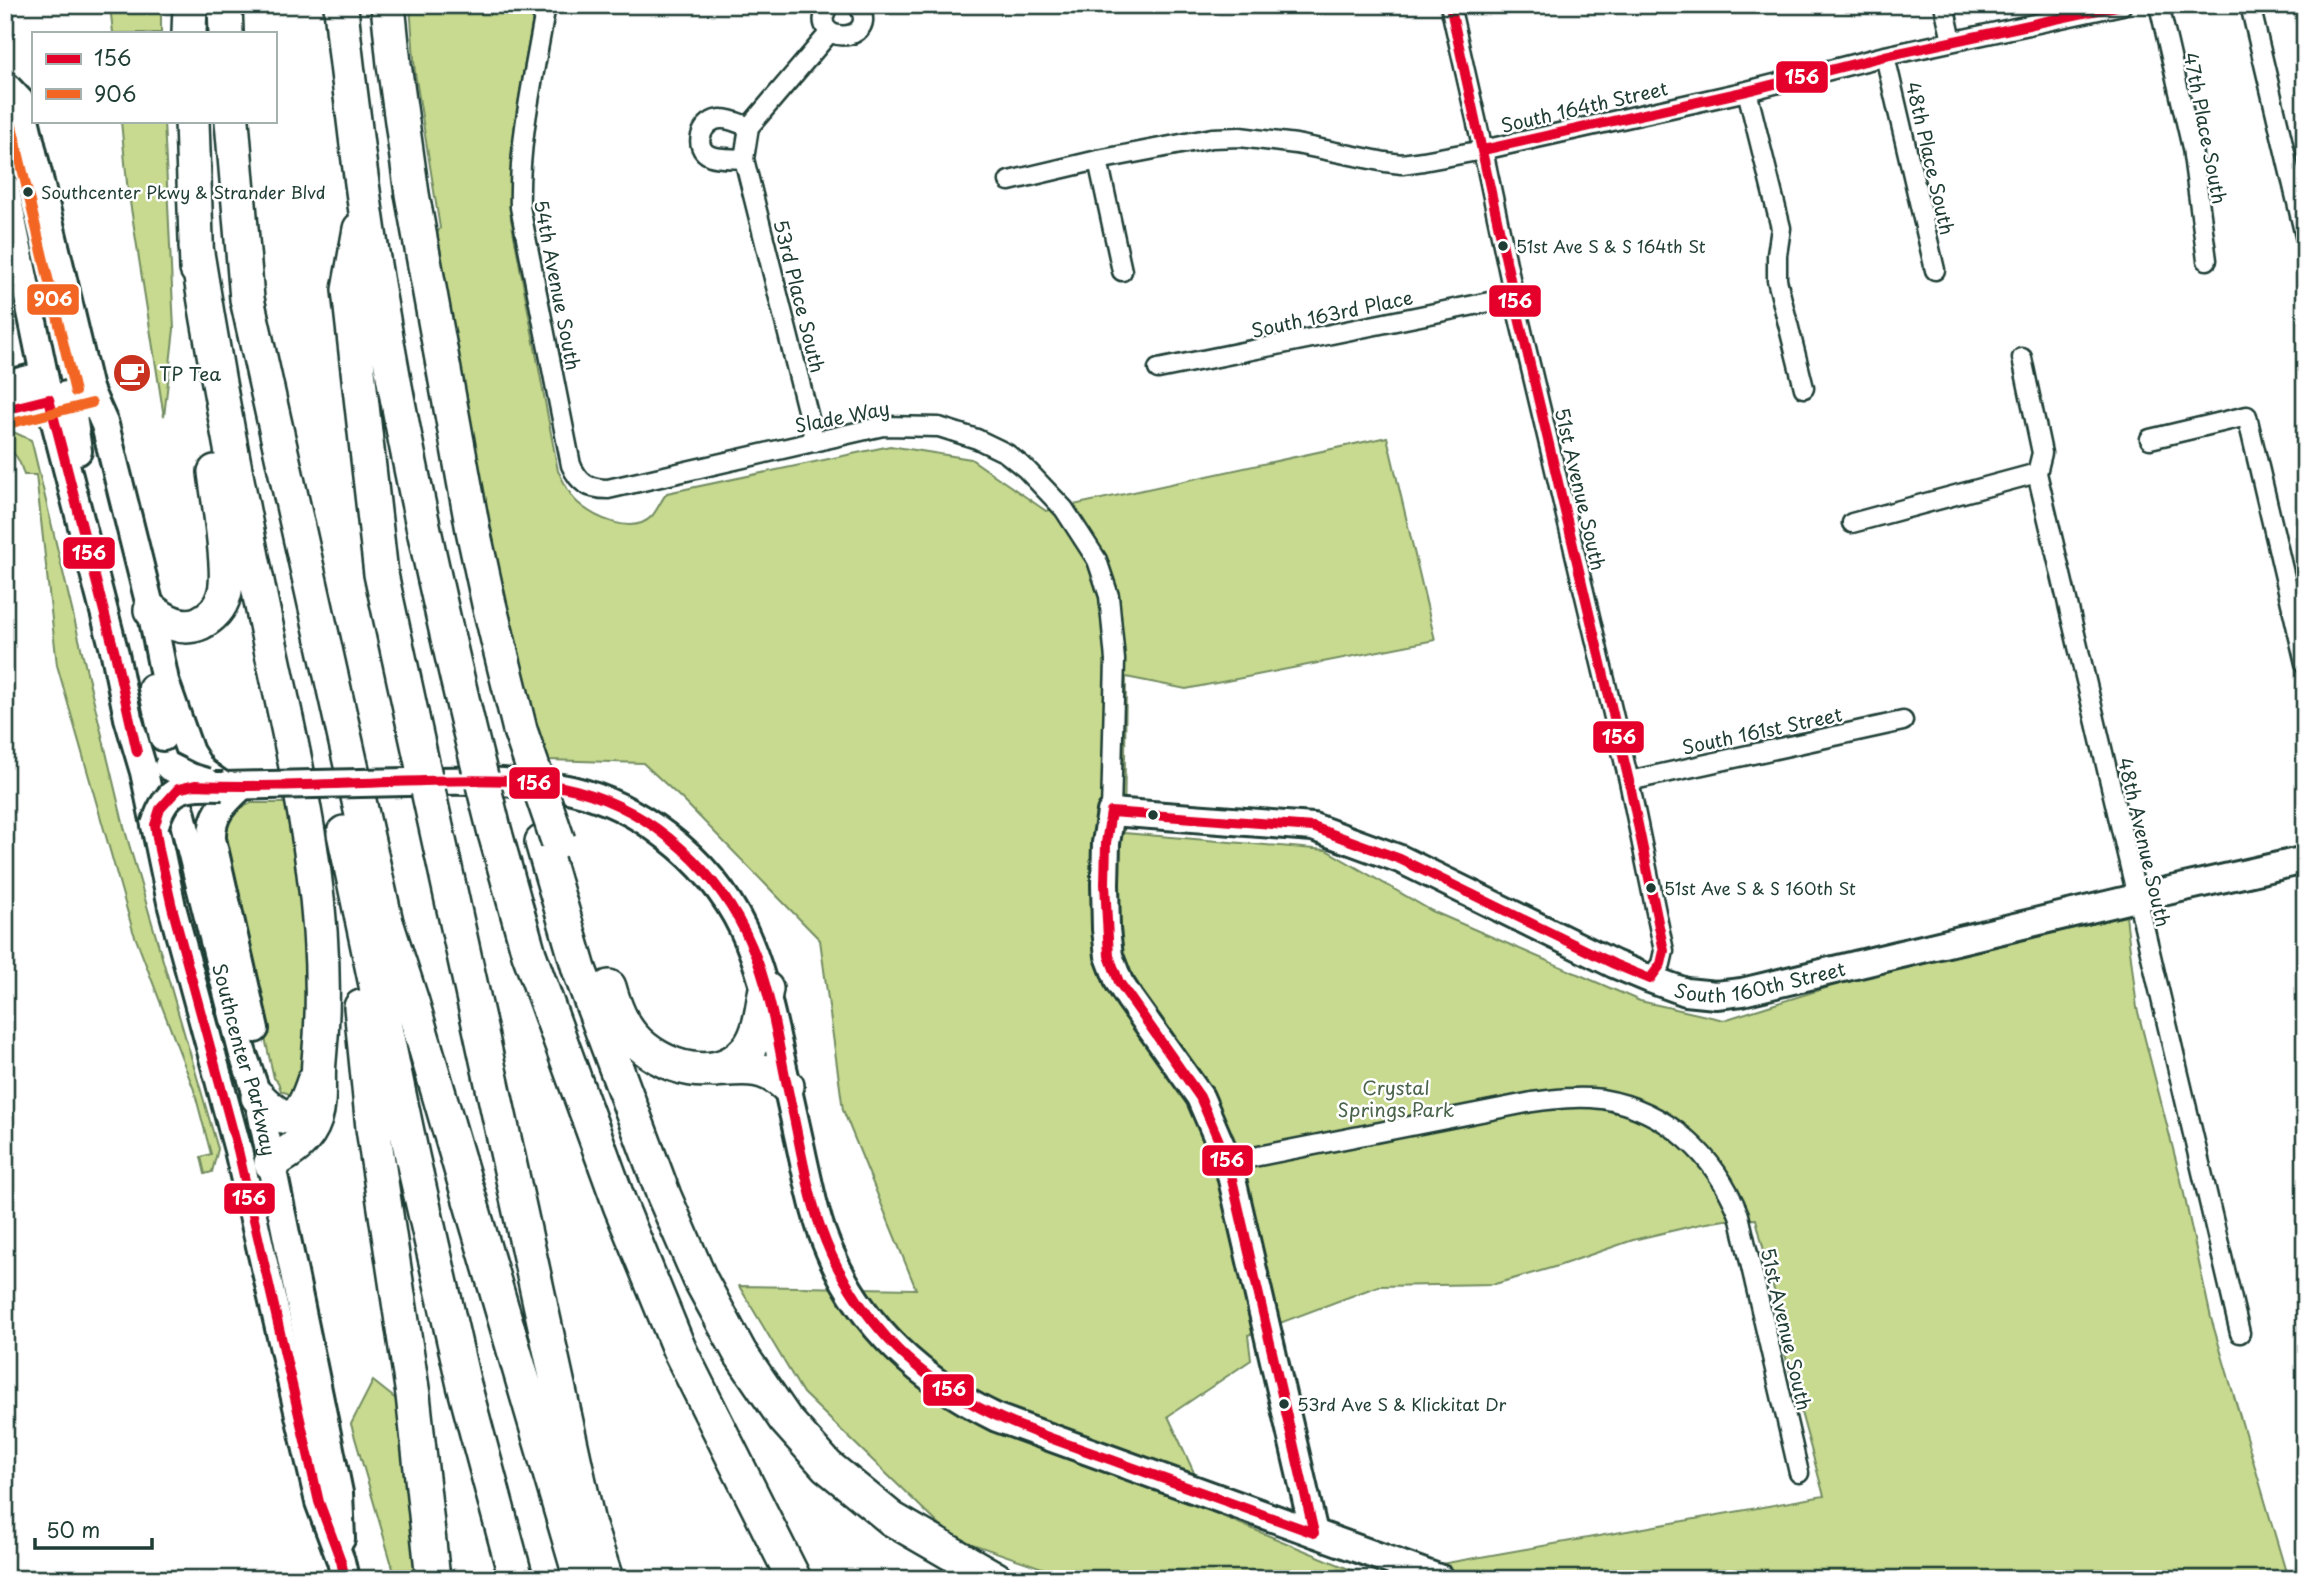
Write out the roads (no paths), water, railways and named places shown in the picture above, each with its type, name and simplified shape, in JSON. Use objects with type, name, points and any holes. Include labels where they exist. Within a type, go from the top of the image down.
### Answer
[{"type":"highway","points":[[189,32],[190,5]]},
{"type":"highway","points":[[225,5],[226,32]]},
{"type":"highway","points":[[341,5],[365,206],[387,348],[433,578],[495,833],[529,954],[620,1205],[679,1349],[794,1579]]},
{"type":"highway","points":[[388,5],[412,194],[489,604],[550,842],[579,969],[664,1196],[699,1279],[740,1353],[785,1419],[827,1466],[892,1519],[996,1579]]},
{"type":"highway","points":[[151,610],[173,624],[193,625],[220,606],[226,592],[226,569],[200,340],[191,122]]},
{"type":"highway","points":[[232,122],[247,299],[386,922],[416,1014],[581,1579]]},
{"type":"highway","points":[[365,206],[349,290],[381,574],[588,1523],[606,1579]]},
{"type":"highway","points":[[196,247],[240,498],[308,828],[320,925],[324,1016],[317,1108],[308,1135],[299,1145],[271,1163]]},
{"type":"highway","points":[[273,416],[320,707],[355,893],[464,1385],[516,1579]]},
{"type":"highway","points":[[550,842],[622,1022],[642,1046],[656,1057],[688,1069],[756,1068],[769,1072],[787,1086]]},
{"type":"highway","points":[[355,893],[360,997],[373,1128],[413,1395],[433,1579]]},
{"type":"highway","points":[[710,1070],[730,1063],[748,1048],[758,1028],[766,989]]},
{"type":"highway","points":[[258,1097],[280,1116],[296,1114],[307,1102],[318,1072]]},
{"type":"highway","points":[[385,1212],[453,1579]]},
{"type":"main road","name":"Southcenter Parkway","points":[[5,85],[21,102],[54,239],[63,389],[88,431],[142,639],[163,737]]},
{"type":"main road","points":[[5,167],[33,209],[38,233],[45,239],[54,239]]},
{"type":"main road","name":"Southcenter Parkway","points":[[5,186],[63,389],[115,654],[144,772],[172,907],[238,1150],[319,1502],[343,1570]]},
{"type":"main road","points":[[5,385],[63,389],[105,425],[151,610],[165,681],[190,752],[202,771],[232,786]]},
{"type":"main road","points":[[5,410],[63,389]]},
{"type":"main road","points":[[63,389],[144,727],[154,750],[168,766]]},
{"type":"main road","points":[[137,752],[190,777],[232,786]]},
{"type":"main road","points":[[155,825],[160,809],[178,789],[195,785],[470,780],[571,789],[626,810],[677,844],[712,879],[741,923],[766,989],[809,1183],[829,1251],[864,1312],[912,1364],[950,1393],[997,1418],[1441,1579]]},
{"type":"main road","points":[[232,786],[211,827],[212,839],[258,1046],[258,1097]]},
{"type":"main road","name":"Southcenter Parkway","points":[[180,807],[242,1051],[258,1097],[339,1493],[343,1570]]},
{"type":"main road","points":[[1111,812],[1106,843],[1105,884],[1105,929],[1109,956],[1119,982],[1200,1097],[1228,1161],[1314,1533]]},
{"type":"main road","name":"South 160th Street","points":[[1111,812],[1313,827],[1400,859],[1650,979],[1686,992],[1725,995],[2305,860]]},
{"type":"street","name":"54th Avenue South","points":[[546,5],[523,144],[519,176],[520,207],[571,465],[577,478],[585,485]]},
{"type":"street","points":[[829,5],[824,18],[830,32],[841,37],[858,30],[863,16],[858,5]]},
{"type":"street","name":"51st Avenue South","points":[[1450,5],[1514,297],[1629,781],[1664,951],[1661,964],[1650,979]]},
{"type":"street","points":[[1944,5],[1952,41]]},
{"type":"street","name":"South 164th Street","points":[[1009,181],[1098,160],[1212,138],[1240,136],[1402,164],[1483,150],[1747,92],[1885,56],[2122,5]]},
{"type":"street","name":"47th Place South","points":[[2160,5],[2192,148],[2207,260]]},
{"type":"street","points":[[2250,5],[2305,236]]},
{"type":"street","points":[[744,159],[712,157],[704,152],[700,142],[702,131],[708,122],[721,118],[749,127],[830,32]]},
{"type":"street","name":"48th Place South","points":[[1885,56],[1935,271]]},
{"type":"street","points":[[1747,92],[1781,228],[1777,281],[1804,388]]},
{"type":"street","name":"53rd Place South","points":[[749,127],[744,159],[815,442]]},
{"type":"street","points":[[1098,160],[1122,271]]},
{"type":"street","name":"South 163rd Place","points":[[1158,369],[1514,297]]},
{"type":"street","name":"48th Avenue South","points":[[2022,358],[2042,453],[2037,473],[2240,1333]]},
{"type":"street","points":[[2150,439],[2247,416],[2305,663]]},
{"type":"street","name":"Slade Way","points":[[585,485],[595,489],[608,489],[883,426],[939,427],[977,439],[1006,453],[1026,469],[1063,509],[1097,560],[1109,596],[1115,660],[1111,812]]},
{"type":"street","points":[[1852,523],[2037,473]]},
{"type":"street","name":"South 161st Street","points":[[1629,781],[1903,721]]},
{"type":"street","name":"51st Avenue South","points":[[1228,1161],[1532,1102],[1566,1098],[1600,1099],[1626,1105],[1655,1117],[1679,1131],[1710,1161],[1731,1195],[1739,1215],[1800,1473]]},
{"type":"place","name":"Southcenter Pkwy & Strander Blvd","points":[[28,192]]},
{"type":"place","name":"51st Ave S & S 164th St","points":[[1503,246]]},
{"type":"place","name":"TP Tea","points":[[132,373]]},
{"type":"place","name":"51st Ave S & S 160th St","points":[[1651,888]]},
{"type":"place","name":"53rd Ave S & Klickitat Dr","points":[[1284,1404]]},
{"type":"park label","name":"Crystal Springs Park","points":[[1396,1098]]}]
